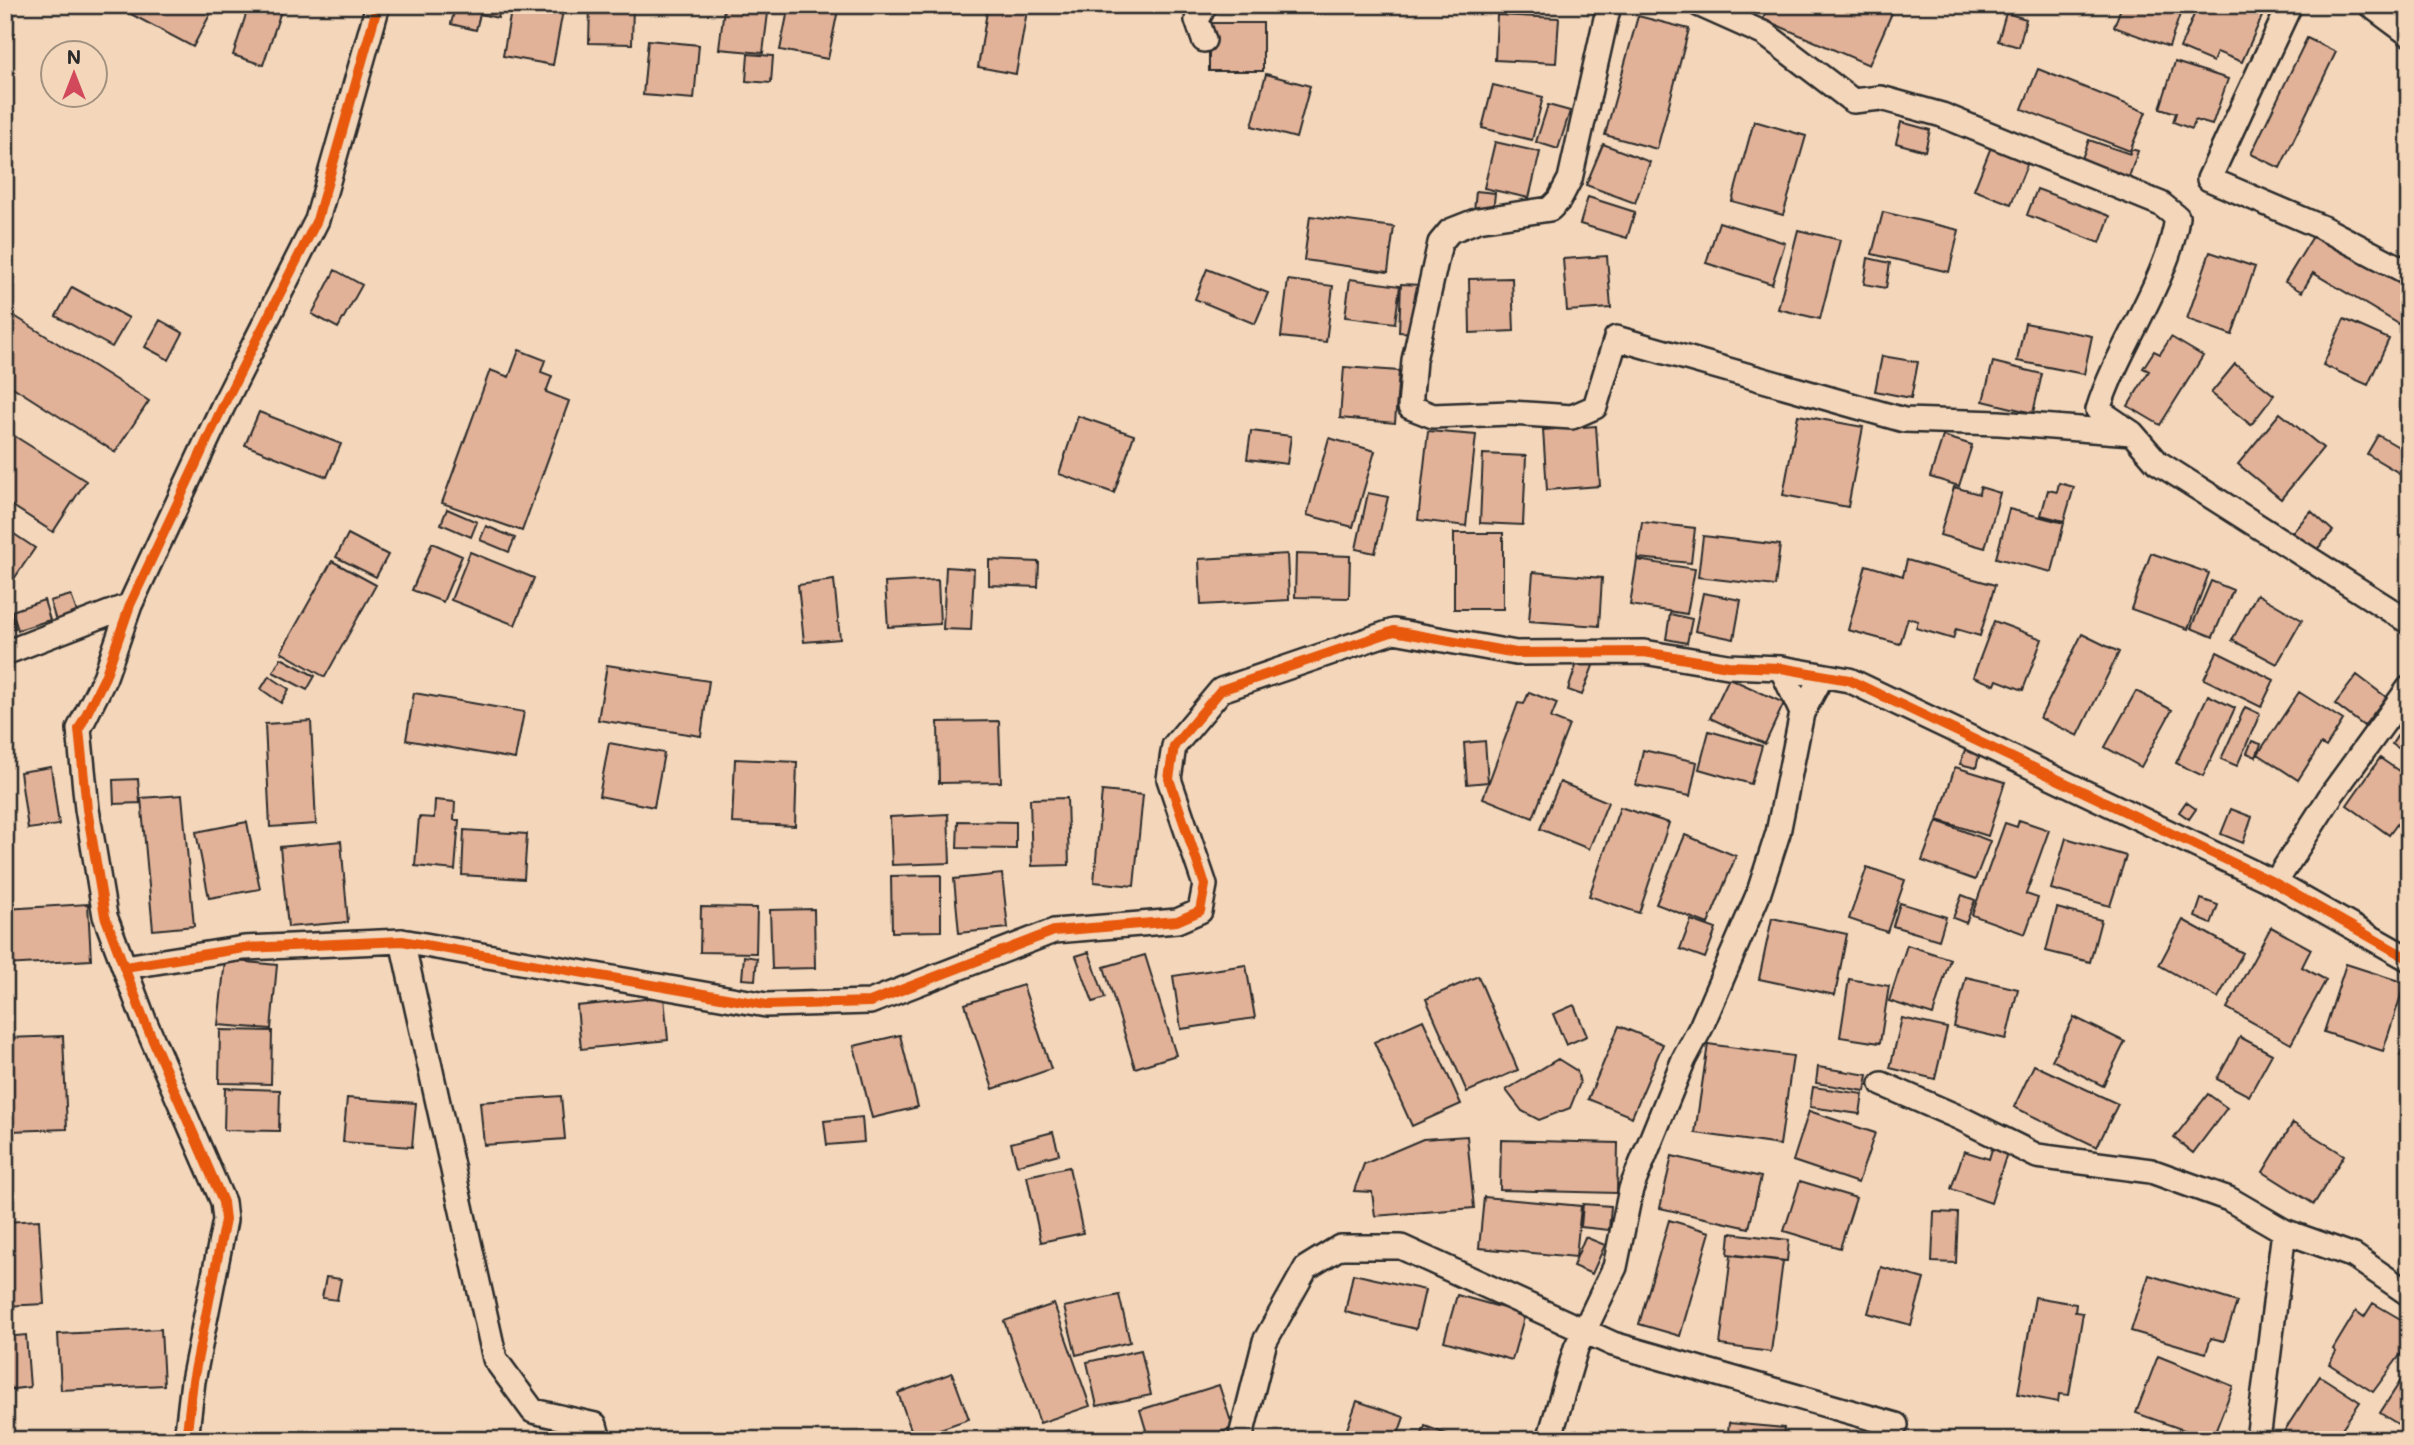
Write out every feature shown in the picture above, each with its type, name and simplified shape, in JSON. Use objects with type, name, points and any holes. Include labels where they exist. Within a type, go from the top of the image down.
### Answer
[{"type":"street","points":[[186,1440],[193,1381],[225,1220],[223,1202],[144,1020],[105,916],[87,809],[79,729],[105,677],[131,605],[223,406],[317,220],[378,5]]},
{"type":"street","points":[[1204,40],[1197,20],[1205,5]]},
{"type":"street","points":[[1609,5],[1570,179],[1559,200],[1550,209],[1478,220],[1450,231],[1440,243],[1414,359],[1410,407],[1433,416],[1510,414],[1572,417],[1595,407],[1616,338],[1904,420],[1999,423],[2132,433]]},
{"type":"street","points":[[1700,5],[1765,34],[1853,101],[1881,98],[1942,115],[2161,204],[2177,217],[2175,234],[2160,272],[2109,376],[2098,410],[2132,433],[2157,462],[2157,459],[2409,622]]},
{"type":"street","points":[[2290,5],[2209,179],[2321,227],[2409,273]]},
{"type":"street","points":[[2370,5],[2409,34]]},
{"type":"street","points":[[5,653],[131,605]]},
{"type":"street","points":[[125,967],[244,948],[402,941],[766,1005],[870,1002],[1054,931],[1177,921],[1200,911],[1205,885],[1169,779],[1174,746],[1220,690],[1394,632],[1516,653],[1644,652],[1728,666],[1781,668],[1849,680],[2275,883],[2409,959]]},
{"type":"street","points":[[1781,668],[1802,713]]},
{"type":"street","points":[[1549,1440],[1576,1348],[1587,1330],[1615,1267],[1631,1189],[1684,1059],[1701,1027],[1758,895],[1778,833],[1802,713],[1822,676]]},
{"type":"street","points":[[2275,883],[2332,794],[2409,688]]},
{"type":"street","points":[[402,941],[495,1359],[533,1411],[595,1425],[599,1440]]},
{"type":"street","points":[[1882,1084],[2037,1156],[2151,1171],[2229,1199],[2284,1231],[2354,1256],[2409,1294]]},
{"type":"street","points":[[2258,1440],[2284,1231]]},
{"type":"street","points":[[1240,1440],[1265,1342],[1306,1268],[1340,1247],[1401,1247],[1613,1344],[1896,1425]]},
{"type":"building","points":[[130,5],[215,5],[193,47],[127,12]]},
{"type":"building","points":[[249,5],[283,5],[263,65],[233,55]]},
{"type":"building","points":[[439,5],[501,5],[498,18],[480,14],[476,30],[451,24],[454,12],[438,8]]},
{"type":"building","points":[[512,5],[564,5],[553,65],[503,56]]},
{"type":"building","points":[[590,5],[633,5],[632,44],[589,43]]},
{"type":"building","points":[[720,5],[771,5],[770,12]]},
{"type":"building","points":[[789,5],[839,5],[828,59],[780,50]]},
{"type":"building","points":[[988,5],[1028,5],[1016,74],[978,67]]},
{"type":"building","points":[[1769,5],[1875,5],[1892,13],[1869,65],[1763,19]]},
{"type":"building","points":[[2122,5],[2183,5],[2169,47],[2114,27]]},
{"type":"building","points":[[2198,5],[2267,5],[2242,62],[2217,52],[2213,62],[2180,48]]},
{"type":"building","points":[[724,8],[768,13],[763,53],[719,49]]},
{"type":"building","points":[[2006,13],[2026,19],[2019,47],[1998,41]]},
{"type":"building","points":[[1497,15],[1559,18],[1556,63],[1495,60]]},
{"type":"building","points":[[1638,16],[1689,29],[1657,149],[1605,135]]},
{"type":"building","points":[[1209,23],[1263,23],[1263,71],[1209,71]]},
{"type":"building","points":[[2307,38],[2336,52],[2280,168],[2251,154]]},
{"type":"building","points":[[648,40],[699,45],[694,99],[643,95]]},
{"type":"building","points":[[748,54],[773,56],[771,83],[746,81]]},
{"type":"building","points":[[2175,62],[2228,79],[2212,125],[2195,120],[2192,129],[2173,122],[2176,113],[2160,108]]},
{"type":"building","points":[[2038,69],[2146,112],[2130,151],[2022,109]]},
{"type":"building","points":[[1266,74],[1310,86],[1296,138],[1252,126]]},
{"type":"building","points":[[1493,85],[1543,97],[1532,140],[1482,128]]},
{"type":"building","points":[[1548,105],[1570,111],[1558,149],[1536,142]]},
{"type":"building","points":[[1754,121],[1806,136],[1783,215],[1732,201]]},
{"type":"building","points":[[1901,122],[1930,130],[1925,151],[1896,143]]},
{"type":"building","points":[[2089,140],[2130,154],[2131,149],[2138,151],[2129,177],[2081,161]]},
{"type":"building","points":[[1495,142],[1540,152],[1529,198],[1484,188]]},
{"type":"building","points":[[1993,142],[2030,157],[2011,204],[1974,190]]},
{"type":"building","points":[[1603,144],[1650,162],[1635,203],[1586,185]]},
{"type":"building","points":[[2037,189],[2110,216],[2100,243],[2027,215]]},
{"type":"building","points":[[1476,191],[1495,193],[1493,212],[1474,211]]},
{"type":"building","points":[[1588,197],[1635,212],[1627,238],[1580,224]]},
{"type":"building","points":[[1883,212],[1959,230],[1949,272],[1872,254]]},
{"type":"building","points":[[1310,216],[1394,227],[1388,272],[1304,260]]},
{"type":"building","points":[[1719,222],[1785,243],[1772,284],[1706,263]]},
{"type":"building","points":[[1798,230],[1840,240],[1820,319],[1778,309]]},
{"type":"building","points":[[2315,233],[2409,288],[2409,330],[2313,273],[2302,292],[2285,282]]},
{"type":"building","points":[[2210,252],[2255,267],[2232,335],[2187,319]]},
{"type":"building","points":[[1607,256],[1611,308],[1567,311],[1563,259]]},
{"type":"building","points":[[1868,258],[1890,263],[1886,288],[1864,284]]},
{"type":"building","points":[[1207,269],[1268,293],[1255,324],[1195,299]]},
{"type":"building","points":[[335,270],[362,285],[338,328],[312,314]]},
{"type":"building","points":[[1512,278],[1514,331],[1470,333],[1469,279]]},
{"type":"building","points":[[1350,279],[1400,286],[1395,323],[1345,317]]},
{"type":"building","points":[[1288,280],[1333,286],[1326,342],[1281,337]]},
{"type":"building","points":[[1401,284],[1421,285],[1418,333],[1399,332]]},
{"type":"building","points":[[72,287],[129,318],[112,347],[56,316]]},
{"type":"building","points":[[5,310],[149,401],[115,452],[5,382]]},
{"type":"building","points":[[2344,319],[2389,339],[2368,385],[2323,365]]},
{"type":"building","points":[[160,320],[183,333],[169,360],[145,347]]},
{"type":"building","points":[[2025,323],[2092,336],[2084,374],[2017,361]]},
{"type":"building","points":[[2171,337],[2203,356],[2160,425],[2128,406],[2149,371],[2143,368],[2154,351],[2160,354]]},
{"type":"building","points":[[519,350],[545,360],[541,372],[552,376],[546,392],[569,401],[522,531],[442,503],[490,370],[509,377]]},
{"type":"building","points":[[1882,356],[1918,362],[1911,398],[1875,391]]},
{"type":"building","points":[[1993,362],[2042,374],[2033,413],[1983,401]]},
{"type":"building","points":[[2235,364],[2274,395],[2251,425],[2211,393]]},
{"type":"building","points":[[1344,367],[1399,371],[1395,423],[1340,418]]},
{"type":"building","points":[[259,412],[341,444],[327,477],[245,445]]},
{"type":"building","points":[[2280,413],[2323,448],[2281,499],[2238,464]]},
{"type":"building","points":[[1798,415],[1863,427],[1848,507],[1783,495]]},
{"type":"building","points":[[1078,416],[1134,435],[1114,493],[1059,474]]},
{"type":"building","points":[[1596,426],[1600,486],[1547,490],[1543,430]]},
{"type":"building","points":[[5,430],[86,481],[53,532],[5,501]]},
{"type":"building","points":[[1251,431],[1291,436],[1287,464],[1247,459]]},
{"type":"building","points":[[1428,431],[1476,435],[1466,526],[1418,520]]},
{"type":"building","points":[[2378,435],[2409,453],[2409,460],[2401,474],[2367,454]]},
{"type":"building","points":[[1943,436],[1972,445],[1959,486],[1930,477]]},
{"type":"building","points":[[1329,438],[1375,451],[1353,527],[1307,515]]},
{"type":"building","points":[[1483,454],[1526,456],[1523,525],[1480,523]]},
{"type":"building","points":[[2059,483],[2074,487],[2064,521],[2041,515],[2048,490],[2057,492]]},
{"type":"building","points":[[1954,487],[1979,494],[1980,487],[2000,493],[1985,548],[1940,535]]},
{"type":"building","points":[[1368,493],[1388,497],[1375,553],[1356,549]]},
{"type":"building","points":[[447,509],[477,522],[471,537],[441,524]]},
{"type":"building","points":[[2009,509],[2064,523],[2052,572],[1996,558]]},
{"type":"building","points":[[2311,511],[2333,531],[2313,554],[2291,534]]},
{"type":"building","points":[[1642,522],[1695,528],[1691,563],[1637,558]]},
{"type":"building","points":[[486,526],[515,538],[509,552],[480,540]]},
{"type":"building","points":[[5,528],[35,548],[5,592]]},
{"type":"building","points":[[1454,533],[1503,533],[1503,609],[1454,609]]},
{"type":"building","points":[[348,534],[388,555],[376,577],[336,557]]},
{"type":"building","points":[[1703,536],[1780,545],[1775,586],[1698,577]]},
{"type":"building","points":[[432,543],[462,556],[443,602],[412,590]]},
{"type":"building","points":[[470,552],[534,578],[515,625],[451,600]]},
{"type":"building","points":[[2151,553],[2209,573],[2188,629],[2131,609]]},
{"type":"building","points":[[1287,554],[1289,600],[1201,605],[1199,559]]},
{"type":"building","points":[[1296,554],[1350,556],[1349,598],[1295,597]]},
{"type":"building","points":[[989,560],[1039,562],[1038,587],[989,585]]},
{"type":"building","points":[[1637,560],[1695,569],[1687,614],[1630,605]]},
{"type":"building","points":[[1907,560],[1995,585],[1980,636],[1956,629],[1953,639],[1916,628],[1918,621],[1908,618],[1900,644],[1848,630],[1866,565],[1903,576]]},
{"type":"building","points":[[332,561],[376,585],[325,677],[281,652]]},
{"type":"building","points":[[946,567],[974,569],[971,630],[943,629]]},
{"type":"building","points":[[1533,572],[1602,578],[1599,626],[1529,621]]},
{"type":"building","points":[[834,580],[840,639],[804,642],[798,585]]},
{"type":"building","points":[[938,580],[940,624],[888,627],[885,583]]},
{"type":"building","points":[[2211,581],[2233,590],[2213,637],[2191,628]]},
{"type":"building","points":[[1703,593],[1741,600],[1734,639],[1695,631]]},
{"type":"building","points":[[2257,594],[2302,620],[2277,664],[2232,640]]},
{"type":"building","points":[[71,595],[78,615],[56,621],[50,601]]},
{"type":"building","points":[[44,600],[50,620],[18,630],[12,611]]},
{"type":"building","points":[[9,608],[15,628],[5,631],[5,609]]},
{"type":"building","points":[[1670,614],[1692,619],[1687,643],[1666,639]]},
{"type":"building","points":[[1994,621],[2042,639],[2023,690],[1997,680],[1995,685],[1973,677]]},
{"type":"building","points":[[2082,634],[2119,652],[2078,736],[2040,718]]},
{"type":"building","points":[[2217,652],[2274,680],[2261,707],[2204,679]]},
{"type":"building","points":[[1579,657],[1594,663],[1582,695],[1568,690]]},
{"type":"building","points":[[281,658],[315,676],[307,690],[273,672]]},
{"type":"building","points":[[607,665],[709,681],[701,736],[598,720]]},
{"type":"building","points":[[2357,675],[2386,697],[2364,726],[2335,704]]},
{"type":"building","points":[[269,676],[289,689],[281,703],[261,689]]},
{"type":"building","points":[[1729,678],[1784,703],[1765,744],[1710,718]]},
{"type":"building","points":[[2136,691],[2172,710],[2141,767],[2105,747]]},
{"type":"building","points":[[1529,692],[1557,703],[1551,718],[1569,725],[1533,818],[1483,798],[1518,703],[1524,704]]},
{"type":"building","points":[[2299,692],[2343,720],[2326,747],[2321,744],[2298,780],[2258,754]]},
{"type":"building","points":[[414,693],[524,712],[515,759],[406,740]]},
{"type":"building","points":[[2208,695],[2235,708],[2203,776],[2176,763]]},
{"type":"building","points":[[2245,707],[2260,714],[2237,766],[2221,759]]},
{"type":"building","points":[[2409,718],[2409,755],[2392,744]]},
{"type":"building","points":[[311,721],[316,824],[270,827],[265,724]]},
{"type":"building","points":[[999,721],[1001,782],[939,783],[938,722]]},
{"type":"building","points":[[1709,731],[1762,746],[1751,784],[1699,769]]},
{"type":"building","points":[[1485,741],[1488,782],[1467,784],[1464,743]]},
{"type":"building","points":[[2252,741],[2261,744],[2256,757],[2247,753]]},
{"type":"building","points":[[609,743],[664,753],[654,807],[599,796]]},
{"type":"building","points":[[1966,747],[1980,752],[1976,768],[1960,764]]},
{"type":"building","points":[[1643,750],[1697,762],[1690,796],[1636,785]]},
{"type":"building","points":[[2380,758],[2409,778],[2409,808],[2389,835],[2347,805]]},
{"type":"building","points":[[735,759],[797,762],[795,826],[732,823]]},
{"type":"building","points":[[51,767],[59,825],[28,829],[20,772]]},
{"type":"building","points":[[1955,767],[2005,782],[1988,836],[1938,820]]},
{"type":"building","points":[[138,779],[140,803],[114,804],[113,780]]},
{"type":"building","points":[[1560,782],[1608,802],[1589,849],[1540,829]]},
{"type":"building","points":[[1102,791],[1143,795],[1134,886],[1094,882]]},
{"type":"building","points":[[182,795],[194,926],[153,930],[141,798]]},
{"type":"building","points":[[1067,798],[1069,865],[1032,866],[1030,799]]},
{"type":"building","points":[[435,800],[455,802],[454,820],[459,820],[455,870],[415,866],[419,817],[434,818]]},
{"type":"building","points":[[2186,802],[2196,809],[2189,819],[2179,812]]},
{"type":"building","points":[[1620,807],[1669,823],[1639,913],[1589,896]]},
{"type":"building","points":[[2231,809],[2252,817],[2243,843],[2221,834]]},
{"type":"building","points":[[948,814],[950,863],[892,865],[890,817]]},
{"type":"building","points":[[2019,820],[2049,830],[2026,894],[2038,898],[2025,934],[1972,915],[2005,823],[2017,827]]},
{"type":"building","points":[[958,821],[1016,822],[1016,849],[957,848]]},
{"type":"building","points":[[1937,821],[1990,841],[1975,880],[1922,861]]},
{"type":"building","points":[[247,822],[260,889],[209,898],[196,832]]},
{"type":"building","points":[[464,830],[527,834],[524,879],[462,875]]},
{"type":"building","points":[[1685,835],[1736,856],[1708,924],[1656,904]]},
{"type":"building","points":[[2066,838],[2126,856],[2110,906],[2051,889]]},
{"type":"building","points":[[341,841],[348,922],[288,927],[280,847]]},
{"type":"building","points":[[1867,867],[1905,880],[1887,932],[1849,919]]},
{"type":"building","points":[[1002,874],[1008,928],[959,933],[954,879]]},
{"type":"building","points":[[941,875],[941,931],[892,932],[891,876]]},
{"type":"building","points":[[1962,895],[1975,900],[1966,923],[1953,918]]},
{"type":"building","points":[[2201,899],[2218,905],[2211,924],[2195,917]]},
{"type":"building","points":[[1900,903],[1946,917],[1939,940],[1893,926]]},
{"type":"building","points":[[88,904],[91,960],[5,965],[5,909]]},
{"type":"building","points":[[701,907],[757,908],[756,953],[700,952]]},
{"type":"building","points":[[2057,908],[2101,920],[2090,962],[2046,951]]},
{"type":"building","points":[[814,909],[815,968],[772,969],[770,910]]},
{"type":"building","points":[[1772,918],[1847,934],[1835,995],[1759,979]]},
{"type":"building","points":[[1691,920],[1716,929],[1705,958],[1680,949]]},
{"type":"building","points":[[2183,920],[2243,953],[2218,998],[2159,965]]},
{"type":"building","points":[[2271,927],[2311,949],[2302,967],[2326,980],[2291,1044],[2227,1008]]},
{"type":"building","points":[[1907,945],[1950,959],[1933,1015],[1889,1001]]},
{"type":"building","points":[[1089,952],[1105,998],[1093,1002],[1076,956]]},
{"type":"building","points":[[1145,955],[1176,1055],[1135,1068],[1104,967]]},
{"type":"building","points":[[744,956],[757,958],[755,980],[742,979]]},
{"type":"building","points":[[225,960],[277,965],[271,1029],[218,1025]]},
{"type":"building","points":[[2346,964],[2405,983],[2383,1051],[2324,1032]]},
{"type":"building","points":[[1246,965],[1255,1018],[1181,1029],[1173,976]]},
{"type":"building","points":[[1478,976],[1518,1070],[1467,1092],[1426,999]]},
{"type":"building","points":[[1966,977],[2018,989],[2006,1039],[1954,1027]]},
{"type":"building","points":[[1849,979],[1889,986],[1880,1043],[1840,1037]]},
{"type":"building","points":[[1023,985],[1051,1069],[993,1089],[965,1004]]},
{"type":"building","points":[[664,997],[668,1040],[581,1049],[577,1006]]},
{"type":"building","points":[[1574,1005],[1587,1036],[1566,1045],[1553,1014]]},
{"type":"building","points":[[2074,1017],[2125,1042],[2103,1086],[2052,1060]]},
{"type":"building","points":[[1902,1018],[1947,1028],[1935,1079],[1890,1068]]},
{"type":"building","points":[[1423,1020],[1461,1104],[1412,1126],[1374,1042]]},
{"type":"building","points":[[1619,1026],[1663,1044],[1632,1117],[1588,1099]]},
{"type":"building","points":[[220,1030],[272,1031],[271,1084],[219,1083]]},
{"type":"building","points":[[900,1035],[918,1107],[872,1118],[854,1046]]},
{"type":"building","points":[[63,1036],[67,1129],[10,1131],[7,1038]]},
{"type":"building","points":[[2240,1037],[2272,1054],[2249,1096],[2217,1079]]},
{"type":"building","points":[[2409,1041],[2409,1061],[2400,1055]]},
{"type":"building","points":[[1708,1044],[1793,1056],[1780,1145],[1695,1133]]},
{"type":"building","points":[[1558,1059],[1577,1071],[1580,1083],[1570,1108],[1539,1120],[1522,1111],[1506,1090]]},
{"type":"building","points":[[2034,1065],[2118,1104],[2097,1147],[2014,1107]]},
{"type":"building","points":[[1818,1067],[1868,1075],[1865,1091],[1816,1083]]},
{"type":"building","points":[[1813,1087],[1863,1094],[1860,1114],[1810,1107]]},
{"type":"building","points":[[225,1088],[280,1090],[279,1131],[224,1130]]},
{"type":"building","points":[[2208,1094],[2227,1108],[2193,1153],[2174,1138]]},
{"type":"building","points":[[561,1096],[565,1139],[484,1145],[480,1102]]},
{"type":"building","points":[[347,1098],[416,1103],[412,1147],[343,1142]]},
{"type":"building","points":[[1809,1111],[1875,1133],[1858,1183],[1793,1161]]},
{"type":"building","points":[[862,1117],[864,1142],[827,1145],[824,1121]]},
{"type":"building","points":[[2293,1123],[2344,1155],[2314,1204],[2263,1172]]},
{"type":"building","points":[[1053,1132],[1059,1154],[1017,1165],[1011,1143]]},
{"type":"building","points":[[1467,1136],[1474,1208],[1375,1216],[1372,1192],[1354,1191],[1364,1164],[1423,1139]]},
{"type":"building","points":[[1501,1140],[1618,1143],[1617,1193],[1500,1190]]},
{"type":"building","points":[[1992,1149],[2007,1153],[1991,1203],[1951,1189],[1964,1151],[1989,1159]]},
{"type":"building","points":[[1672,1156],[1761,1177],[1749,1228],[1660,1208]]},
{"type":"building","points":[[1069,1167],[1083,1233],[1041,1242],[1027,1176]]},
{"type":"building","points":[[1800,1181],[1856,1198],[1840,1248],[1784,1231]]},
{"type":"building","points":[[1484,1197],[1581,1206],[1576,1257],[1479,1248]]},
{"type":"building","points":[[1583,1204],[1611,1206],[1609,1230],[1581,1227]]},
{"type":"building","points":[[1934,1212],[1958,1213],[1956,1263],[1932,1262]]},
{"type":"building","points":[[39,1220],[44,1304],[5,1306],[5,1222]]},
{"type":"building","points":[[1669,1220],[1710,1232],[1680,1336],[1639,1324]]},
{"type":"building","points":[[1730,1233],[1789,1240],[1787,1261],[1728,1254]]},
{"type":"building","points":[[1585,1237],[1605,1245],[1592,1274],[1573,1266]]},
{"type":"building","points":[[1731,1255],[1783,1261],[1771,1352],[1720,1345]]},
{"type":"building","points":[[1881,1267],[1924,1279],[1911,1325],[1868,1313]]},
{"type":"building","points":[[1353,1274],[1425,1290],[1416,1329],[1345,1312]]},
{"type":"building","points":[[2149,1275],[2237,1302],[2224,1341],[2211,1338],[2206,1353],[2131,1331]]},
{"type":"building","points":[[326,1277],[341,1279],[337,1300],[322,1298]]},
{"type":"building","points":[[1119,1295],[1130,1342],[1076,1355],[1064,1307]]},
{"type":"building","points":[[1457,1295],[1525,1314],[1512,1360],[1444,1341]]},
{"type":"building","points":[[2035,1297],[2076,1304],[2075,1312],[2083,1313],[2069,1395],[2059,1394],[2058,1402],[2018,1394]]},
{"type":"building","points":[[2373,1303],[2409,1324],[2409,1343],[2373,1392],[2329,1364],[2336,1352],[2333,1349],[2356,1311],[2364,1317]]},
{"type":"building","points":[[1054,1304],[1090,1406],[1040,1423],[1004,1321]]},
{"type":"building","points":[[161,1329],[164,1385],[61,1390],[58,1334]]},
{"type":"building","points":[[26,1335],[30,1387],[5,1390],[5,1337]]},
{"type":"building","points":[[1141,1350],[1151,1395],[1097,1406],[1087,1362]]},
{"type":"building","points":[[2158,1356],[2233,1386],[2212,1440],[2136,1413]]},
{"type":"building","points":[[2409,1368],[2409,1431],[2380,1413]]},
{"type":"building","points":[[952,1373],[969,1419],[914,1438],[898,1393]]},
{"type":"building","points":[[2320,1376],[2360,1402],[2334,1440],[2294,1440],[2283,1433]]},
{"type":"building","points":[[1219,1385],[1233,1428],[1197,1440],[1149,1440],[1140,1410]]},
{"type":"building","points":[[1357,1401],[1404,1417],[1396,1440],[1343,1440]]},
{"type":"building","points":[[1729,1423],[1784,1428],[1783,1440],[1727,1440]]},
{"type":"building","points":[[1425,1426],[1462,1440],[1420,1440]]},
{"type":"building","points":[[587,1429],[591,1440],[558,1440]]},
{"type":"building","points":[[1069,1430],[1073,1440],[1046,1440]]},
{"type":"building","points":[[2143,1430],[2171,1440],[2139,1440]]},
{"type":"cycle path","points":[[186,1440],[193,1381],[225,1220],[223,1202],[144,1020],[105,916],[87,809],[79,729],[105,677],[130,605],[223,406],[317,220],[378,5]]},
{"type":"cycle path","points":[[125,967],[244,948],[402,941],[766,1005],[870,1002],[1054,931],[1177,921],[1200,911],[1205,885],[1169,779],[1174,746],[1221,690],[1394,631],[1516,653],[1644,652],[1728,666],[1781,668],[1849,680],[2275,883],[2409,959]]}]
